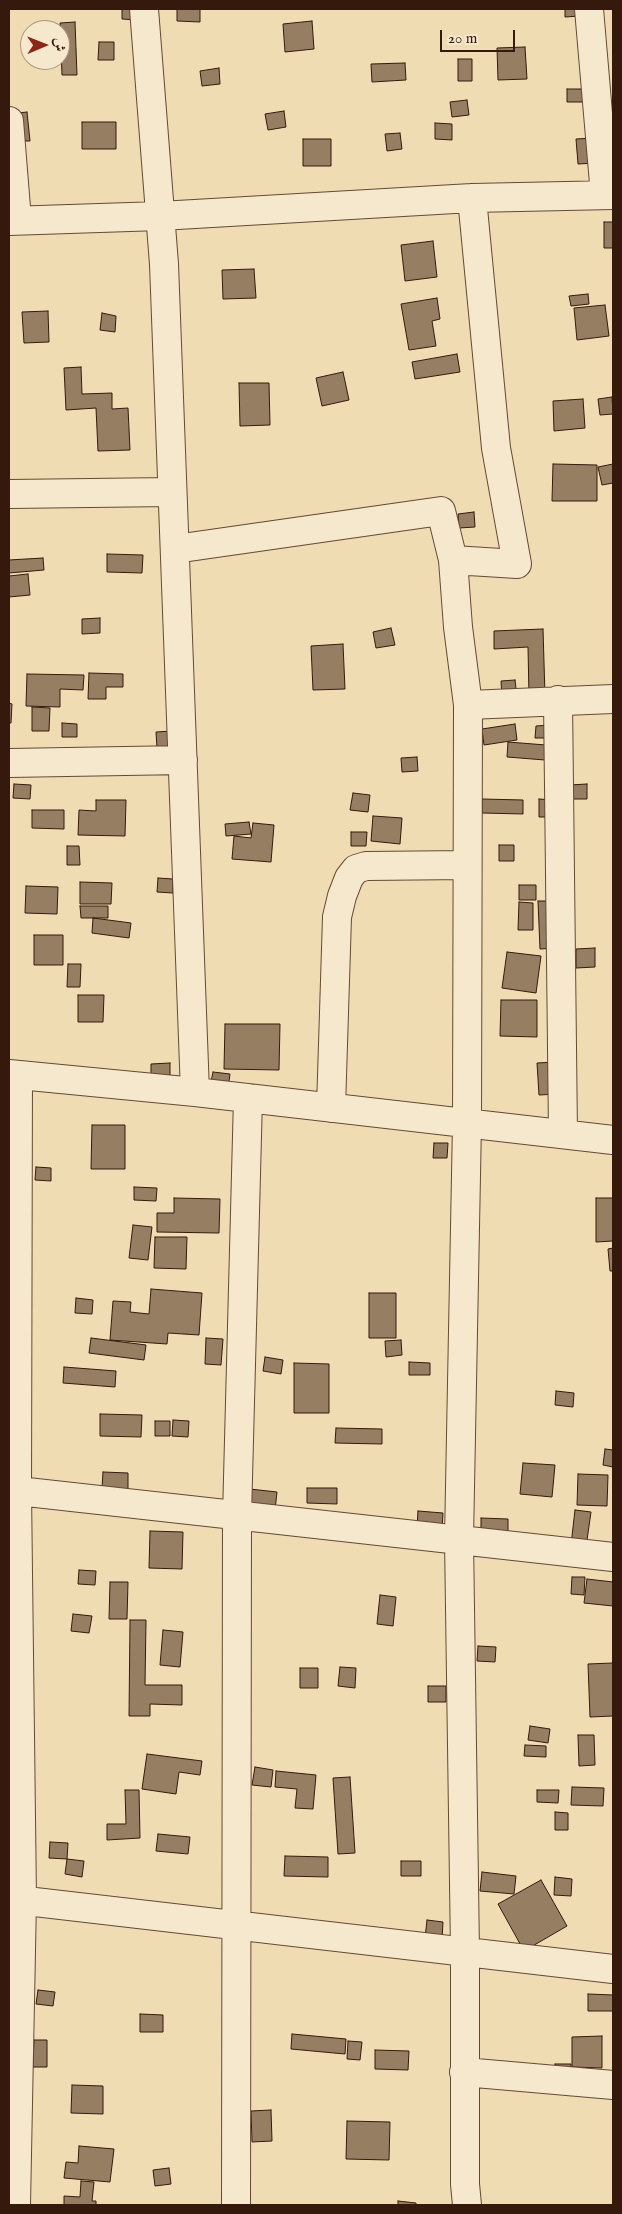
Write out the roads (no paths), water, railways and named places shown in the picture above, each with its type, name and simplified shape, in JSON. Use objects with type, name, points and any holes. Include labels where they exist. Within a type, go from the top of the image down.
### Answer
[{"type":"street","points":[[144,9],[164,264],[171,492],[195,1092]]},
{"type":"street","points":[[9,121],[13,220],[160,216],[472,198],[609,195],[589,9]]},
{"type":"street","points":[[454,560],[517,564],[496,448],[472,198]]},
{"type":"street","points":[[9,494],[171,492]]},
{"type":"street","points":[[174,549],[442,511],[454,560],[458,627],[468,705],[467,1123],[459,1539],[465,1952],[465,2184],[467,2205]]},
{"type":"street","points":[[468,705],[613,699]]},
{"type":"street","points":[[558,700],[563,1134]]},
{"type":"street","points":[[9,763],[183,760]]},
{"type":"street","points":[[331,1108],[338,917],[342,896],[349,878],[356,869],[366,866],[467,865]]},
{"type":"street","points":[[16,2205],[13,1490],[14,1074],[195,1092],[613,1140]]},
{"type":"street","points":[[236,2205],[237,1516],[248,1098]]},
{"type":"street","points":[[13,1490],[613,1557]]},
{"type":"street","points":[[15,1900],[613,1969]]},
{"type":"street","points":[[464,2072],[613,2085]]}]
